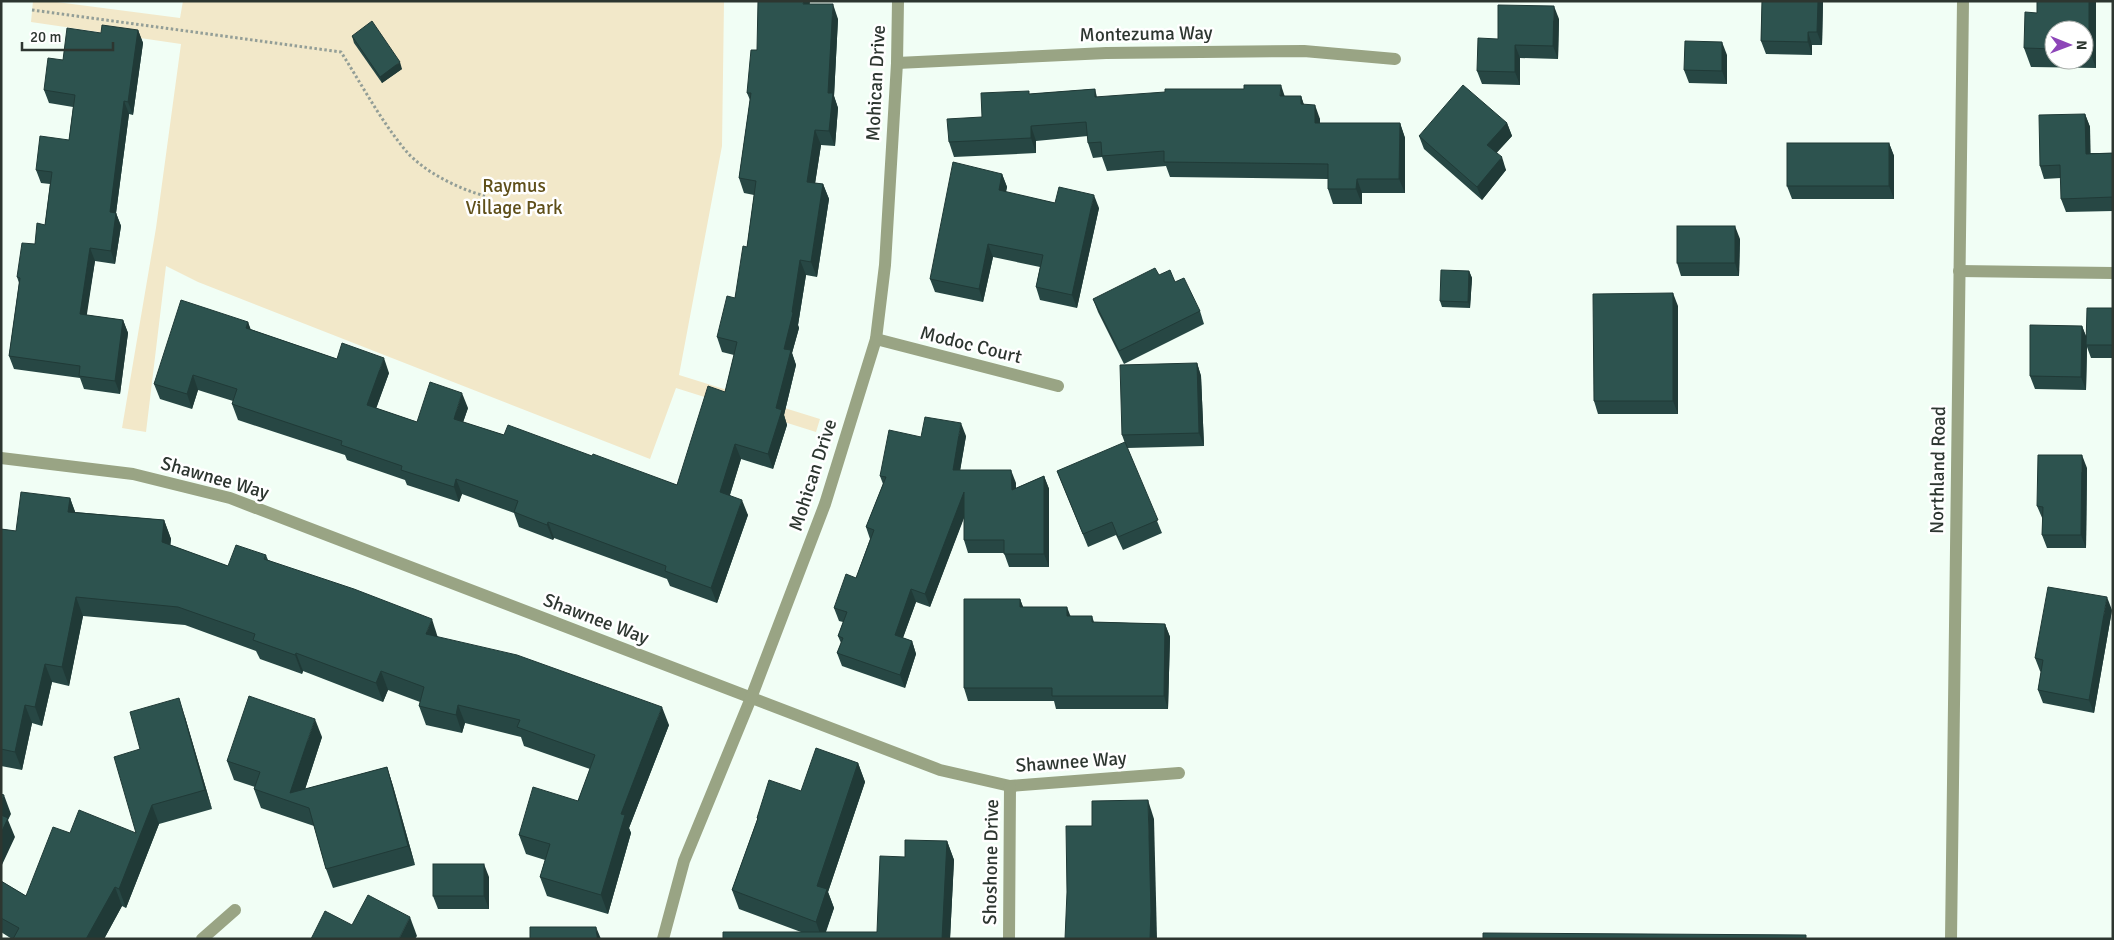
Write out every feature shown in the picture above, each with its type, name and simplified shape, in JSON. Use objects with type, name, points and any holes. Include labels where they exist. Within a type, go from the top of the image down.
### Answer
[{"type":"street","name":"Mohican Drive","points":[[663,939],[684,861],[751,698],[825,504],[876,339],[885,266],[897,63],[898,1]]},
{"type":"street","name":"Northland Road","points":[[1952,939],[1963,1]]},
{"type":"street","name":"Montezuma Way","points":[[897,63],[1126,52],[1304,51],[1395,58]]},
{"type":"street","points":[[1959,271],[2113,273]]},
{"type":"street","name":"Modoc Court","points":[[876,339],[1058,386]]},
{"type":"street","name":"Shawnee Way","points":[[1,458],[133,474],[230,498],[940,770],[1010,786],[1179,773]]},
{"type":"street","name":"Shoshone Drive","points":[[1008,939],[1010,786]]},
{"type":"street","points":[[202,939],[235,910]]},
{"type":"path","points":[[32,10],[341,52],[379,114],[408,152],[437,175],[460,189],[485,196]]},
{"type":"green space","name":"Raymus Village Park","points":[[33,1],[49,1],[180,18],[183,1],[724,1],[722,146],[679,375],[820,419],[816,432],[676,388],[650,459],[198,282],[166,266],[146,432],[122,428],[156,228],[181,44],[31,22]]},
{"type":"building","points":[[758,1],[804,1],[803,4],[833,4],[828,93],[833,93],[829,131],[815,130],[807,182],[823,184],[811,262],[800,260],[793,313],[784,349],[791,350],[776,408],[782,410],[768,454],[735,444],[720,492],[742,500],[711,588],[665,571],[666,566],[548,522],[547,525],[514,512],[518,501],[456,479],[454,487],[401,470],[402,466],[341,445],[342,441],[232,404],[237,389],[193,375],[187,394],[154,384],[181,300],[248,322],[246,328],[337,359],[342,343],[384,358],[367,405],[417,422],[430,382],[462,393],[454,419],[504,435],[508,425],[677,485],[708,386],[725,392],[737,342],[717,337],[727,296],[735,298],[743,246],[747,247],[756,181],[739,178],[751,93],[747,93],[751,50],[757,50]]},
{"type":"building","points":[[1762,1],[1818,1],[1817,32],[1808,32],[1808,42],[1761,41]]},
{"type":"building","points":[[2037,1],[2089,1],[2089,20],[2044,20],[2044,49],[2024,48],[2025,12],[2037,13]]},
{"type":"building","points":[[1498,5],[1554,6],[1553,46],[1515,45],[1515,72],[1477,71],[1478,38],[1498,39]]},
{"type":"building","points":[[372,21],[400,62],[380,77],[352,36]]},
{"type":"building","points":[[102,25],[138,30],[128,102],[124,101],[110,212],[116,213],[111,251],[90,248],[80,314],[123,320],[115,381],[79,376],[80,366],[9,356],[20,278],[17,277],[22,243],[35,244],[37,223],[45,225],[52,172],[36,170],[40,136],[69,140],[75,95],[44,90],[48,58],[63,60],[67,28],[101,33]]},
{"type":"building","points":[[1685,41],[1722,42],[1722,71],[1684,70]]},
{"type":"building","points":[[1244,85],[1281,85],[1280,96],[1301,96],[1301,104],[1315,105],[1315,123],[1400,123],[1399,179],[1357,179],[1356,189],[1328,189],[1328,164],[1164,162],[1164,151],[1102,156],[1101,142],[1088,143],[1086,122],[1031,126],[1031,138],[949,142],[947,119],[982,117],[981,93],[1029,91],[1029,94],[1095,89],[1095,97],[1165,92],[1165,89],[1244,89]]},
{"type":"building","points":[[1463,85],[1507,123],[1487,145],[1502,157],[1477,187],[1419,136]]},
{"type":"building","points":[[2085,114],[2086,154],[2113,153],[2113,197],[2061,199],[2060,165],[2040,166],[2039,115]]},
{"type":"building","points":[[1787,143],[1889,143],[1889,186],[1787,186]]},
{"type":"building","points":[[953,162],[1002,174],[999,190],[1055,203],[1059,187],[1094,195],[1072,295],[1036,287],[1043,255],[988,244],[979,289],[930,279]]},
{"type":"building","points":[[1677,226],[1735,226],[1735,263],[1677,263]]},
{"type":"building","points":[[1155,268],[1159,275],[1170,270],[1175,282],[1184,278],[1200,311],[1119,351],[1093,299]]},
{"type":"building","points":[[1441,270],[1469,271],[1468,302],[1440,301]]},
{"type":"building","points":[[1673,293],[1673,401],[1594,401],[1593,294]]},
{"type":"building","points":[[2087,308],[2113,308],[2113,345],[2086,345]]},
{"type":"building","points":[[2030,325],[2082,326],[2081,377],[2030,376]]},
{"type":"building","points":[[1197,363],[1199,433],[1122,435],[1120,365]]},
{"type":"building","points":[[925,417],[961,423],[953,470],[1011,470],[1012,490],[1044,476],[1044,554],[1004,554],[1004,540],[964,540],[964,492],[925,594],[911,589],[895,635],[912,641],[900,675],[837,653],[843,638],[838,636],[847,612],[834,608],[846,574],[856,578],[874,530],[866,527],[886,477],[880,476],[889,430],[921,437]]},
{"type":"building","points":[[1125,442],[1158,520],[1118,537],[1112,522],[1083,534],[1057,471]]},
{"type":"building","points":[[2038,455],[2082,455],[2081,535],[2042,535],[2043,507],[2037,506]]},
{"type":"building","points":[[21,492],[70,498],[68,512],[164,520],[162,542],[228,566],[236,545],[266,555],[264,559],[354,589],[432,619],[426,634],[517,655],[662,707],[621,814],[625,815],[601,895],[540,877],[550,844],[519,835],[533,787],[578,801],[595,755],[517,727],[520,720],[458,705],[456,715],[419,706],[424,687],[381,671],[376,683],[296,653],[295,655],[253,640],[255,634],[178,607],[76,597],[62,667],[45,664],[35,707],[25,705],[15,752],[1,749],[1,529],[16,531]]},
{"type":"building","points":[[2048,587],[2107,597],[2089,700],[2038,690],[2043,660],[2035,658]]},
{"type":"building","points":[[964,599],[1020,599],[1020,607],[1067,607],[1067,616],[1092,616],[1092,622],[1165,624],[1164,696],[1052,696],[1052,688],[964,688]]},
{"type":"building","points":[[249,696],[315,719],[290,793],[387,767],[408,846],[326,869],[309,808],[254,789],[260,772],[227,761]]},
{"type":"building","points":[[179,698],[205,790],[152,805],[119,889],[115,887],[86,939],[13,939],[19,928],[1,918],[1,881],[26,896],[53,827],[70,833],[79,810],[136,833],[114,757],[140,749],[130,712]]},
{"type":"building","points":[[816,748],[858,763],[817,886],[827,889],[816,922],[732,890],[758,818],[769,780],[801,791]]},
{"type":"building","points":[[1148,800],[1150,939],[1065,939],[1067,892],[1066,826],[1092,826],[1092,801]]},
{"type":"building","points":[[1,815],[8,818],[1,833]]},
{"type":"building","points":[[905,840],[947,841],[942,939],[723,939],[723,932],[877,932],[880,856],[905,857]]},
{"type":"building","points":[[433,864],[484,864],[484,896],[433,896]]},
{"type":"building","points":[[368,895],[410,917],[399,939],[311,939],[325,911],[352,925]]},
{"type":"building","points":[[530,927],[596,927],[597,939],[530,939]]},
{"type":"building","points":[[1483,933],[1806,935],[1806,939],[1483,939]]}]
